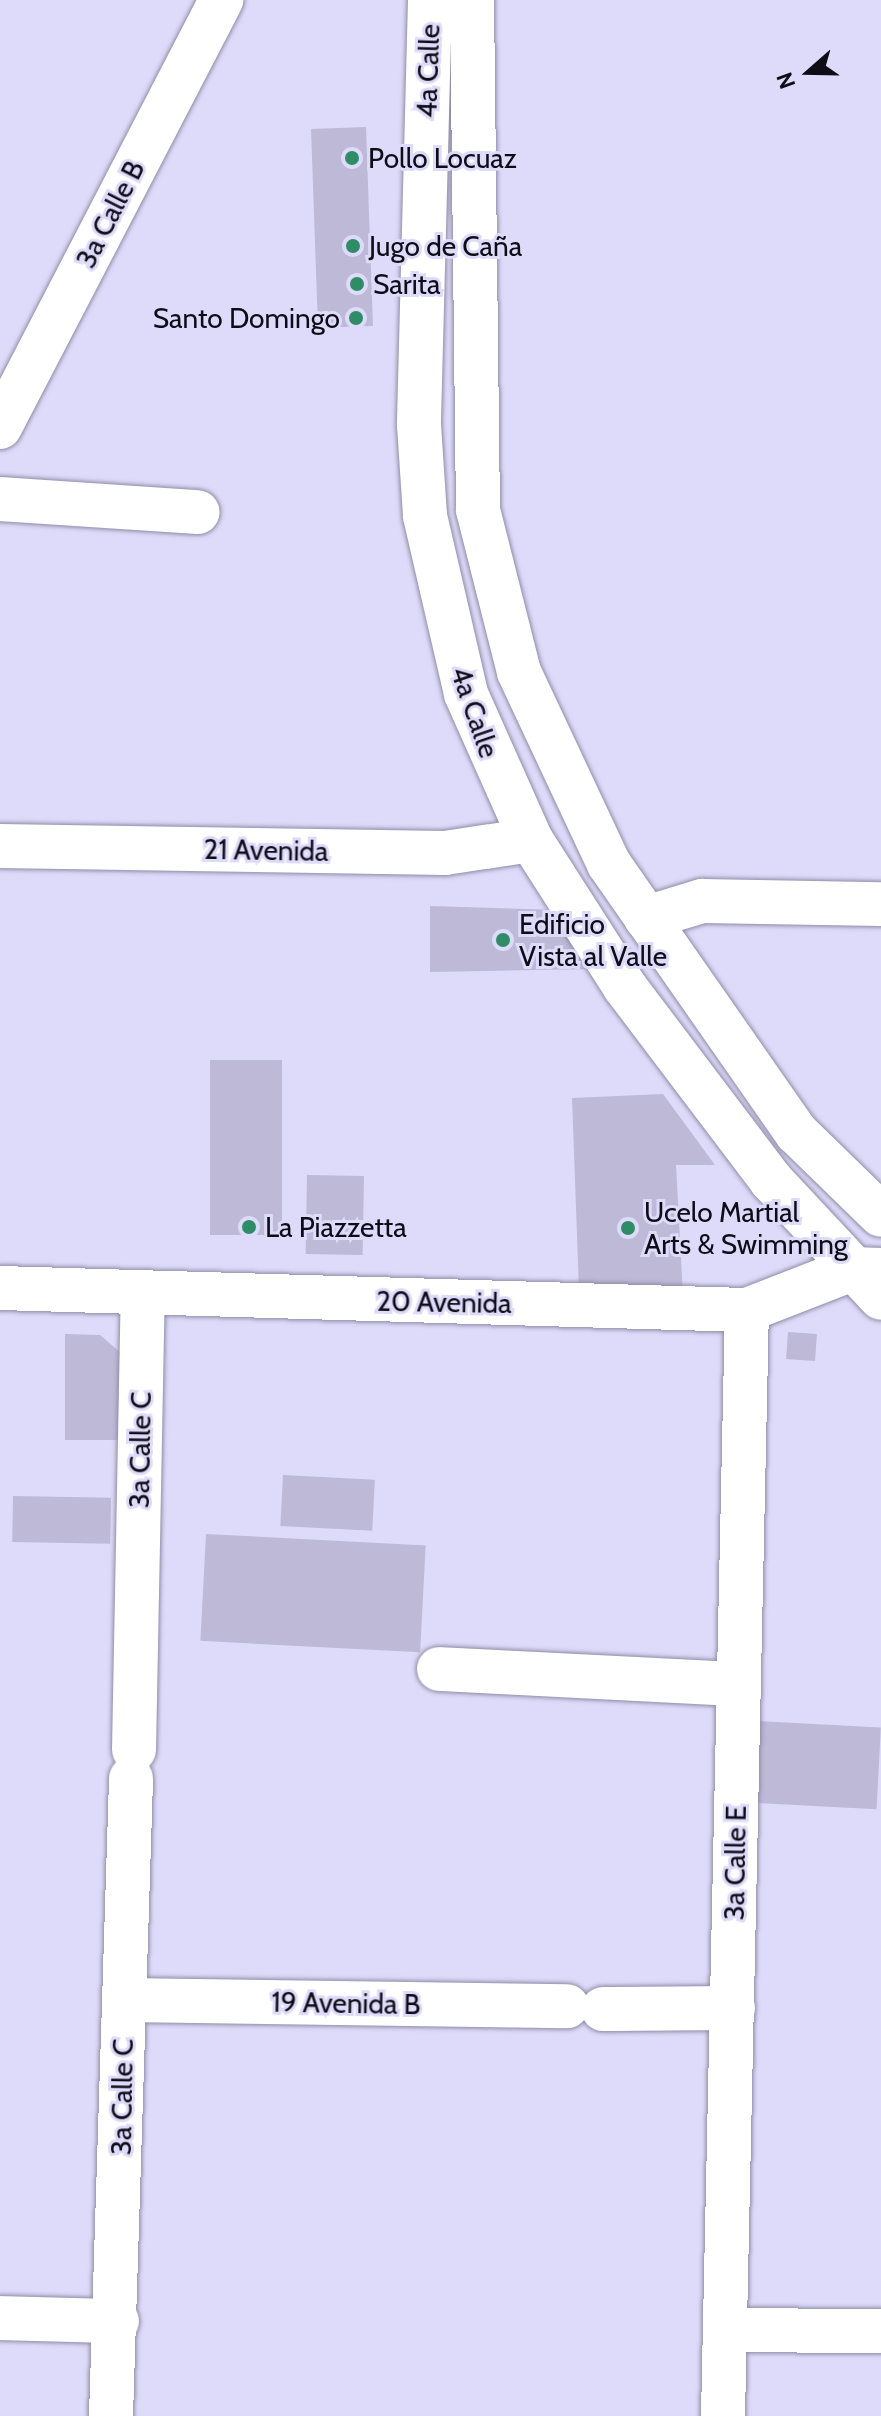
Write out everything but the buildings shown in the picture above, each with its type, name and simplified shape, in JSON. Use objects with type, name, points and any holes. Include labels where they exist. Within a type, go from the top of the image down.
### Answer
[{"type":"street","name":"3a Calle B","points":[[0,427],[221,0]]},
{"type":"street","name":"4a Calle","points":[[430,0],[419,425],[425,516],[466,694],[531,840],[695,1085],[871,1279]]},
{"type":"street","name":"4a Calle","points":[[472,0],[473,421],[481,523],[519,672],[588,825],[646,918],[797,1133],[881,1215]]},
{"type":"street","points":[[0,499],[198,512]]},
{"type":"street","name":"21 Avenida","points":[[0,846],[445,853],[531,840]]},
{"type":"street","points":[[646,918],[702,901],[881,904]]},
{"type":"street","name":"20 Avenida","points":[[0,1288],[747,1310],[871,1279]]},
{"type":"street","name":"3a Calle C","points":[[111,2416],[117,2321],[133,1764],[143,1294]]},
{"type":"street","name":"3a Calle E","points":[[723,2416],[747,1310]]},
{"type":"street","points":[[439,1669],[738,1684]]},
{"type":"street","name":"19 Avenida B","points":[[124,2000],[733,2008]]},
{"type":"street","points":[[0,2318],[117,2321]]},
{"type":"street","points":[[725,2330],[881,2331]]},
{"type":"place","name":"Pollo Locuaz","points":[[352,158]]},
{"type":"place","name":"Jugo de Caña","points":[[353,246]]},
{"type":"place","name":"Sarita","points":[[357,284]]},
{"type":"place","name":"Santo Domingo","points":[[356,318]]},
{"type":"place","name":"Edificio Vista al Valle","points":[[503,940]]},
{"type":"place","name":"La Piazzetta","points":[[249,1227]]},
{"type":"place","name":"Ucelo Martial Arts & Swimming","points":[[628,1228]]}]
